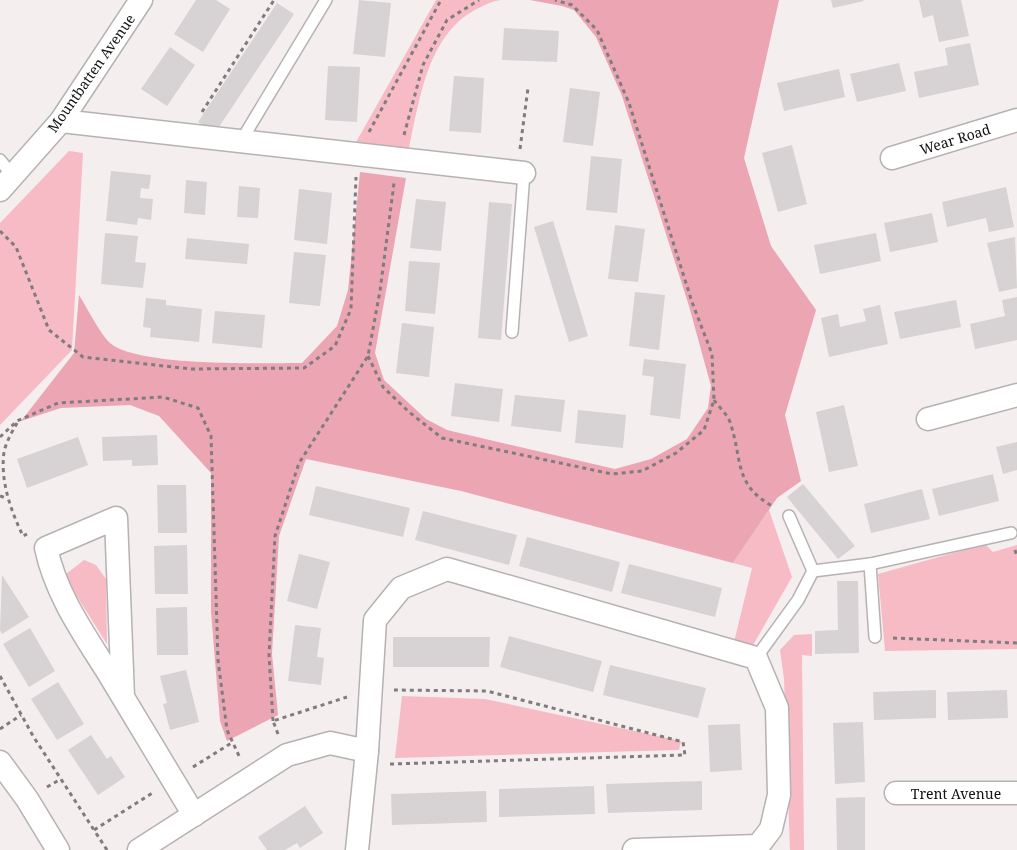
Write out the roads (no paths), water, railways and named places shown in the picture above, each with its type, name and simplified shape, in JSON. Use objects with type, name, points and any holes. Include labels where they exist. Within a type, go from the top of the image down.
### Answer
[{"type":"street","name":"Mountbatten Avenue","points":[[4,175],[61,121],[142,0]]},
{"type":"street","name":"Wear Road","points":[[892,158],[1017,120]]},
{"type":"street","points":[[61,121],[521,173]]},
{"type":"street","points":[[928,418],[1017,395]]},
{"type":"street","points":[[123,697],[116,518],[46,548],[51,571],[67,605],[194,815]]},
{"type":"street","points":[[358,850],[375,620],[401,588],[447,569],[756,658],[777,708],[779,795],[771,830],[758,846],[634,850]]},
{"type":"street","points":[[139,850],[287,755],[330,742],[366,758]]},
{"type":"street","points":[[0,762],[27,799],[58,850]]},
{"type":"street","name":"Trent Avenue","points":[[896,793],[1017,793]]},
{"type":"lane","points":[[241,142],[326,0]]},
{"type":"lane","points":[[512,332],[521,173]]},
{"type":"lane","points":[[789,516],[813,571]]},
{"type":"lane","points":[[813,571],[870,564],[1011,533]]},
{"type":"lane","points":[[870,564],[875,637]]},
{"type":"lane","points":[[756,658],[798,600],[813,571]]}]
